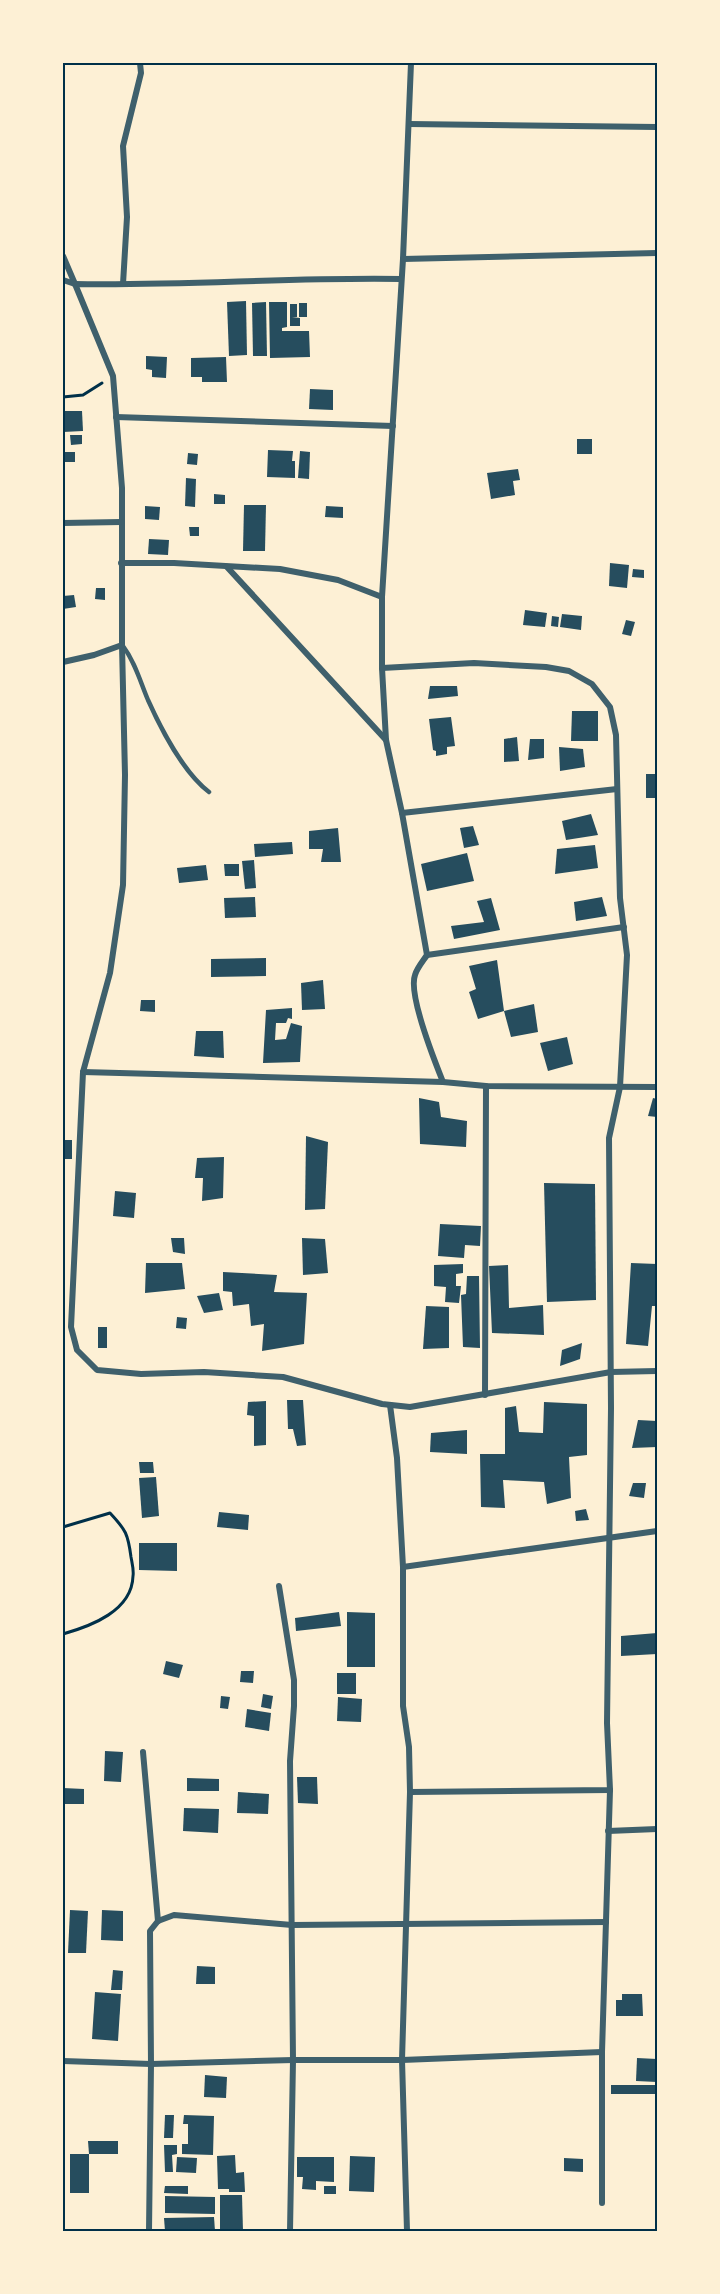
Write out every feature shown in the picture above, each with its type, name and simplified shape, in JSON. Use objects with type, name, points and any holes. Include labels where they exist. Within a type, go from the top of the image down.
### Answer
[{"type":"street","points":[[123,284],[127,217],[123,146],[141,73],[140,63]]},
{"type":"street","points":[[411,63],[403,259],[382,597],[382,668],[386,740],[402,813],[427,955],[414,976],[414,985],[421,1020],[443,1082]]},
{"type":"street","points":[[410,124],[657,127]]},
{"type":"street","points":[[403,259],[657,253]]},
{"type":"street","points":[[63,256],[112,376],[122,488],[125,775],[123,885],[110,973],[83,1072],[71,1327],[77,1350],[98,1370],[141,1374],[204,1372],[283,1377],[390,1405],[410,1407],[611,1372],[657,1371]]},
{"type":"street","points":[[63,280],[75,284],[123,284],[260,282],[334,278],[401,279]]},
{"type":"street","points":[[116,417],[393,426]]},
{"type":"street","points":[[63,523],[121,522]]},
{"type":"street","points":[[121,563],[280,568],[338,580],[382,597]]},
{"type":"street","points":[[226,567],[386,740]]},
{"type":"street","points":[[63,662],[94,655],[122,645]]},
{"type":"street","points":[[382,668],[474,663],[546,667],[568,671],[592,684],[610,707],[616,735],[620,898],[627,955],[620,1087],[609,1138],[611,1372],[607,1723],[610,1790],[602,2052],[602,2203]]},
{"type":"street","points":[[402,813],[617,789]]},
{"type":"street","points":[[427,955],[624,927]]},
{"type":"street","points":[[83,1072],[443,1082],[486,1086],[657,1088]]},
{"type":"street","points":[[484,1395],[486,1086]]},
{"type":"street","points":[[390,1405],[397,1458],[403,1567],[403,1706],[409,1747],[410,1792],[404,1924],[402,2060],[407,2231]]},
{"type":"street","points":[[403,1567],[657,1531]]},
{"type":"street","points":[[279,1586],[294,1680],[290,1761],[293,2060],[290,2231]]},
{"type":"street","points":[[143,1752],[158,1921]]},
{"type":"street","points":[[410,1792],[610,1790]]},
{"type":"street","points":[[608,1831],[657,1829]]},
{"type":"street","points":[[149,2231],[150,1931],[158,1921],[174,1915],[292,1925],[606,1922]]},
{"type":"street","points":[[63,2061],[151,2064],[402,2060],[602,2052]]},
{"type":"lane","points":[[122,645],[132,658],[159,721],[185,764],[209,792]]},
{"type":"path","points":[[63,397],[83,395],[112,376]]},
{"type":"path","points":[[63,1527],[110,1513],[126,1529],[133,1576],[131,1588],[111,1614],[90,1626],[63,1634]]},
{"type":"building","points":[[246,301],[247,355],[229,356],[227,302]]},
{"type":"building","points":[[266,302],[267,356],[253,356],[252,303]]},
{"type":"building","points":[[269,302],[287,302],[287,327],[282,328],[282,331],[309,331],[310,357],[270,358]]},
{"type":"building","points":[[299,303],[307,303],[307,317],[299,317]]},
{"type":"building","points":[[290,304],[297,304],[297,317],[292,317],[300,318],[300,326],[290,326]]},
{"type":"building","points":[[146,356],[167,357],[166,378],[152,377],[152,370],[146,369]]},
{"type":"building","points":[[226,357],[227,382],[202,382],[202,377],[191,377],[191,358]]},
{"type":"building","points":[[310,389],[333,390],[333,410],[309,409]]},
{"type":"building","points":[[63,411],[82,411],[83,431],[63,432]]},
{"type":"building","points":[[70,435],[82,435],[82,444],[71,445]]},
{"type":"building","points":[[577,439],[592,439],[592,454],[577,454]]},
{"type":"building","points":[[268,450],[293,451],[295,478],[267,477]]},
{"type":"building","points":[[300,451],[310,452],[309,479],[298,478]]},
{"type":"building","points":[[63,452],[75,452],[75,462],[63,462]]},
{"type":"building","points":[[188,453],[198,454],[197,465],[187,464]]},
{"type":"building","points":[[518,469],[520,480],[513,481],[515,495],[491,499],[487,473]]},
{"type":"building","points":[[186,478],[196,479],[195,507],[185,506]]},
{"type":"building","points":[[214,494],[225,495],[225,504],[214,504]]},
{"type":"building","points":[[244,505],[266,505],[265,551],[243,551]]},
{"type":"building","points":[[145,506],[160,507],[159,520],[145,519]]},
{"type":"building","points":[[326,506],[343,507],[343,518],[325,517]]},
{"type":"building","points":[[189,527],[199,527],[199,536],[190,536]]},
{"type":"building","points":[[149,539],[169,540],[168,555],[148,554]]},
{"type":"building","points":[[610,563],[629,565],[627,588],[609,586]]},
{"type":"building","points":[[633,569],[644,570],[644,578],[632,577]]},
{"type":"building","points":[[96,588],[105,588],[105,600],[95,599]]},
{"type":"building","points":[[74,595],[76,607],[63,609],[63,596]]},
{"type":"building","points":[[525,610],[547,613],[545,627],[523,625]]},
{"type":"building","points":[[562,614],[582,616],[581,630],[560,627]]},
{"type":"building","points":[[552,616],[559,617],[558,627],[551,626]]},
{"type":"building","points":[[626,620],[635,622],[631,636],[622,634]]},
{"type":"building","points":[[430,686],[457,686],[458,696],[428,699]]},
{"type":"building","points":[[572,711],[598,711],[598,741],[571,741]]},
{"type":"building","points":[[451,717],[455,746],[447,747],[447,754],[436,756],[436,751],[433,750],[429,719]]},
{"type":"building","points":[[517,737],[519,761],[504,762],[504,739]]},
{"type":"building","points":[[530,739],[544,739],[544,758],[528,760]]},
{"type":"building","points":[[559,747],[583,749],[585,767],[560,771]]},
{"type":"building","points":[[646,774],[657,774],[657,798],[646,798]]},
{"type":"building","points":[[591,814],[598,835],[566,840],[562,821]]},
{"type":"building","points":[[473,826],[479,845],[464,848],[460,828]]},
{"type":"building","points":[[338,828],[341,862],[321,862],[323,849],[309,849],[309,831]]},
{"type":"building","points":[[292,842],[293,854],[255,857],[254,844]]},
{"type":"building","points":[[595,845],[598,868],[555,874],[557,849]]},
{"type":"building","points":[[467,853],[474,881],[427,891],[421,864]]},
{"type":"building","points":[[254,860],[256,888],[245,889],[242,861]]},
{"type":"building","points":[[224,864],[239,864],[239,876],[225,876]]},
{"type":"building","points":[[206,865],[208,880],[179,883],[177,868]]},
{"type":"building","points":[[255,897],[256,917],[225,918],[224,898]]},
{"type":"building","points":[[602,897],[607,916],[576,921],[574,902]]},
{"type":"building","points":[[491,898],[500,930],[454,939],[451,926],[484,922],[477,901]]},
{"type":"building","points":[[266,958],[266,976],[211,977],[211,959]]},
{"type":"building","points":[[497,960],[504,1011],[478,1019],[469,992],[476,989],[469,966]]},
{"type":"building","points":[[323,980],[325,1009],[302,1010],[301,983]]},
{"type":"building","points":[[141,1000],[155,1000],[155,1012],[140,1011]]},
{"type":"building","points":[[534,1004],[538,1032],[511,1037],[504,1011]]},
{"type":"building","points":[[292,1008],[292,1019],[288,1018],[286,1023],[276,1023],[275,1040],[286,1039],[291,1023],[302,1026],[300,1062],[263,1063],[266,1010]]},
{"type":"building","points":[[196,1031],[223,1031],[224,1058],[194,1056]]},
{"type":"building","points":[[567,1037],[573,1064],[548,1071],[540,1043]]},
{"type":"building","points":[[419,1098],[439,1102],[441,1117],[467,1121],[466,1147],[420,1144]]},
{"type":"building","points":[[653,1098],[657,1099],[657,1117],[648,1116]]},
{"type":"building","points":[[306,1136],[328,1142],[325,1209],[305,1210]]},
{"type":"building","points":[[63,1140],[72,1140],[72,1159],[63,1159]]},
{"type":"building","points":[[224,1157],[223,1198],[202,1201],[203,1178],[195,1178],[197,1158]]},
{"type":"building","points":[[544,1183],[595,1184],[596,1300],[547,1302]]},
{"type":"building","points":[[115,1191],[136,1193],[134,1218],[113,1216]]},
{"type":"building","points":[[440,1224],[481,1226],[480,1246],[465,1245],[464,1258],[438,1256]]},
{"type":"building","points":[[171,1238],[184,1238],[185,1254],[173,1252]]},
{"type":"building","points":[[302,1238],[325,1239],[328,1273],[303,1275]]},
{"type":"building","points":[[146,1263],[182,1263],[185,1289],[145,1293]]},
{"type":"building","points":[[631,1263],[657,1264],[657,1306],[652,1306],[648,1346],[626,1344]]},
{"type":"building","points":[[463,1264],[463,1273],[456,1274],[456,1286],[461,1286],[459,1303],[445,1302],[446,1287],[434,1286],[434,1265]]},
{"type":"building","points":[[508,1265],[509,1308],[543,1305],[544,1335],[492,1333],[489,1266]]},
{"type":"building","points":[[223,1272],[277,1275],[274,1292],[307,1293],[304,1344],[262,1351],[264,1324],[251,1326],[249,1304],[233,1306],[232,1292],[223,1291]]},
{"type":"building","points":[[467,1276],[479,1276],[480,1348],[463,1347],[461,1295],[466,1294]]},
{"type":"building","points":[[219,1293],[223,1310],[204,1313],[197,1296]]},
{"type":"building","points":[[426,1306],[449,1307],[449,1348],[423,1349]]},
{"type":"building","points":[[177,1317],[187,1318],[186,1329],[176,1328]]},
{"type":"building","points":[[98,1327],[107,1327],[107,1348],[98,1348]]},
{"type":"building","points":[[582,1343],[580,1359],[560,1366],[562,1350]]},
{"type":"building","points":[[287,1400],[303,1400],[306,1445],[297,1446],[293,1429],[288,1429]]},
{"type":"building","points":[[266,1401],[266,1445],[254,1446],[254,1416],[247,1415],[248,1402]]},
{"type":"building","points":[[544,1402],[587,1404],[587,1455],[569,1457],[571,1498],[547,1504],[544,1482],[503,1480],[505,1508],[481,1507],[480,1454],[505,1454],[505,1408],[516,1406],[519,1432],[543,1433]]},
{"type":"building","points":[[638,1420],[657,1421],[657,1447],[632,1448]]},
{"type":"building","points":[[467,1430],[467,1454],[430,1452],[431,1433]]},
{"type":"building","points":[[139,1462],[153,1462],[154,1473],[140,1473]]},
{"type":"building","points":[[156,1477],[159,1516],[142,1518],[139,1478]]},
{"type":"building","points":[[633,1483],[646,1483],[644,1498],[629,1496]]},
{"type":"building","points":[[586,1509],[589,1520],[576,1521],[575,1511]]},
{"type":"building","points":[[219,1512],[249,1515],[248,1530],[217,1527]]},
{"type":"building","points":[[139,1543],[177,1543],[177,1571],[139,1570]]},
{"type":"building","points":[[339,1612],[341,1626],[296,1631],[295,1618]]},
{"type":"building","points":[[347,1612],[375,1613],[375,1667],[347,1667]]},
{"type":"building","points":[[657,1633],[657,1654],[621,1656],[621,1636]]},
{"type":"building","points":[[166,1661],[183,1665],[179,1678],[163,1674]]},
{"type":"building","points":[[241,1671],[254,1671],[253,1683],[240,1682]]},
{"type":"building","points":[[337,1673],[356,1673],[356,1694],[337,1694]]},
{"type":"building","points":[[263,1694],[273,1696],[271,1709],[261,1707]]},
{"type":"building","points":[[221,1696],[230,1697],[228,1709],[220,1708]]},
{"type":"building","points":[[338,1697],[362,1699],[361,1722],[337,1721]]},
{"type":"building","points":[[247,1709],[271,1713],[269,1731],[245,1727]]},
{"type":"building","points":[[105,1751],[123,1752],[121,1782],[104,1781]]},
{"type":"building","points":[[297,1777],[317,1777],[318,1804],[298,1803]]},
{"type":"building","points":[[187,1778],[219,1779],[219,1791],[187,1791]]},
{"type":"building","points":[[63,1788],[84,1789],[84,1804],[63,1804]]},
{"type":"building","points":[[238,1792],[269,1794],[268,1814],[237,1813]]},
{"type":"building","points":[[184,1808],[219,1809],[218,1833],[183,1831]]},
{"type":"building","points":[[70,1910],[88,1911],[86,1953],[68,1953]]},
{"type":"building","points":[[102,1910],[123,1911],[123,1941],[101,1940]]},
{"type":"building","points":[[197,1966],[215,1967],[215,1984],[196,1984]]},
{"type":"building","points":[[113,1970],[123,1971],[122,1990],[111,1990]]},
{"type":"building","points":[[95,1992],[121,1994],[118,2041],[92,2039]]},
{"type":"building","points":[[622,1994],[642,1994],[643,2016],[616,2016],[616,2000],[622,2000]]},
{"type":"building","points":[[637,2058],[657,2059],[657,2082],[636,2081]]},
{"type":"building","points":[[205,2075],[227,2077],[226,2098],[204,2097]]},
{"type":"building","points":[[611,2085],[657,2085],[657,2094],[611,2094]]},
{"type":"building","points":[[165,2115],[174,2115],[173,2138],[164,2138]]},
{"type":"building","points":[[184,2115],[214,2116],[213,2155],[182,2154],[182,2144],[188,2144],[188,2124],[183,2124]]},
{"type":"building","points":[[88,2141],[118,2141],[118,2154],[89,2154]]},
{"type":"building","points":[[164,2145],[177,2145],[177,2154],[172,2155],[173,2172],[165,2172]]},
{"type":"building","points":[[70,2154],[89,2154],[89,2193],[70,2193]]},
{"type":"building","points":[[235,2155],[236,2173],[244,2172],[245,2192],[218,2189],[217,2156]]},
{"type":"building","points":[[350,2156],[375,2157],[374,2192],[349,2191]]},
{"type":"building","points":[[177,2157],[197,2158],[196,2173],[176,2172]]},
{"type":"building","points":[[297,2157],[334,2157],[334,2182],[316,2181],[316,2190],[302,2189],[303,2177],[297,2177]]},
{"type":"building","points":[[564,2158],[583,2159],[583,2172],[564,2171]]},
{"type":"building","points":[[165,2186],[188,2186],[188,2194],[164,2193]]},
{"type":"building","points":[[324,2186],[336,2186],[336,2194],[324,2194]]},
{"type":"building","points":[[220,2195],[242,2195],[243,2231],[220,2231]]},
{"type":"building","points":[[165,2196],[215,2197],[215,2214],[165,2213]]},
{"type":"building","points":[[214,2217],[215,2231],[165,2231],[164,2218]]}]
